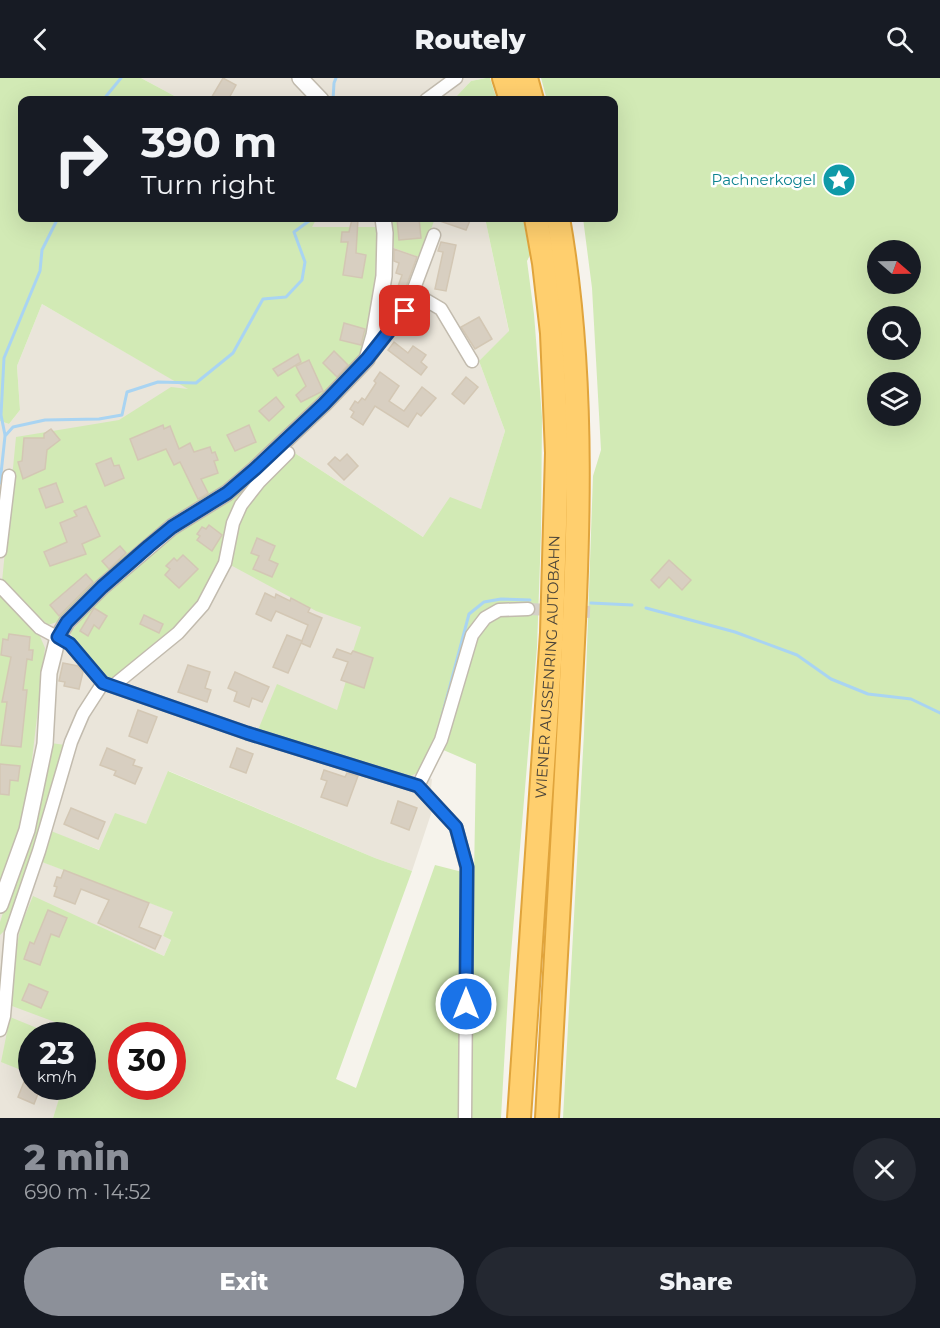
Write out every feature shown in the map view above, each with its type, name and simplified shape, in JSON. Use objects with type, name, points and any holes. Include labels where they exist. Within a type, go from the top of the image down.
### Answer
[{"type":"highway","points":[[504,78],[510,96]]},
{"type":"highway","points":[[526,78],[531,96]]},
{"type":"highway","name":"WIENER AUSSENRING AUTOBAHN","points":[[519,1118],[552,633],[557,453],[552,333],[537,222]]},
{"type":"highway","name":"WIENER AUSSENRING AUTOBAHN","points":[[547,1118],[574,635],[579,453],[574,330],[559,222]]},
{"type":"street","points":[[300,78],[317,96]]},
{"type":"street","points":[[431,96],[456,78]]},
{"type":"street","points":[[367,359],[374,335],[384,276],[386,233],[384,222]]},
{"type":"street","points":[[0,906],[27,830],[45,744],[49,673],[58,637],[67,622],[102,587],[172,527],[227,493],[255,469],[324,404],[367,359],[407,307],[434,235]]},
{"type":"street","points":[[407,307],[424,299],[441,309],[472,361]]},
{"type":"street","points":[[0,1030],[4,1016],[10,933],[39,851],[71,742],[82,714],[108,685],[178,633],[203,605],[225,563],[233,523],[241,505],[259,482],[288,453]]},
{"type":"street","points":[[0,551],[9,476]]},
{"type":"street","points":[[0,586],[40,628],[70,644],[108,685],[247,733],[418,786],[456,827],[467,867],[465,1118]]},
{"type":"street","points":[[418,786],[441,740],[472,634],[484,618],[499,610],[528,609]]},
{"type":"street","points":[[0,942],[10,933]]},
{"type":"shaded area","points":[[141,78],[486,78],[471,81],[457,96],[175,96]]},
{"type":"shaded area","points":[[314,222],[486,222],[509,332],[479,361],[505,431],[481,510],[423,537],[287,448],[243,489],[227,499],[335,567],[361,627],[416,772],[432,779],[431,788],[438,803],[433,808],[412,871],[375,858],[169,771],[146,824],[100,850],[51,832],[43,862],[174,912],[163,936],[171,940],[164,956],[113,933],[82,1022],[18,1022],[18,1100],[59,1100],[53,1118],[0,1118],[0,421],[9,424],[20,410],[17,366],[42,304],[189,389],[274,286]]},
{"type":"green space","points":[[0,78],[141,78],[175,96],[18,96],[18,222],[315,222],[312,227],[377,227],[375,297],[360,355],[256,461],[218,491],[175,518],[130,553],[63,620],[48,625],[2,582],[16,437],[119,420],[171,387],[188,389],[42,304],[17,366],[20,410],[9,424],[0,421]]},
{"type":"green space","points":[[490,78],[496,96],[457,96],[471,81]]},
{"type":"green space","points":[[541,78],[940,78],[940,1118],[563,1118],[584,733],[593,476],[601,450],[592,288],[584,222],[618,222],[618,96],[546,96]]},
{"type":"green space","points":[[391,222],[434,222],[421,258],[394,248]]},
{"type":"green space","points":[[486,222],[524,222],[530,255],[527,261],[534,314],[542,417],[537,647],[509,977],[501,1118],[53,1118],[59,1100],[96,1100],[96,1022],[55,1022],[12,1006],[15,970],[12,969],[21,925],[33,896],[164,956],[171,940],[163,936],[173,912],[42,862],[51,831],[99,850],[115,813],[146,824],[168,771],[375,858],[412,871],[336,1079],[356,1088],[435,865],[474,875],[476,764],[441,749],[483,613],[433,754],[419,772],[409,777],[258,730],[277,684],[337,710],[346,681],[373,658],[353,651],[361,627],[316,611],[223,561],[202,600],[174,632],[112,680],[105,678],[70,633],[99,600],[130,571],[174,535],[243,489],[287,448],[423,537],[450,497],[481,509],[505,431],[479,361],[509,331]],"holes":[[[257,539],[275,546],[269,560],[278,564],[272,577],[253,569],[259,556],[251,552]]]},
{"type":"green space","points":[[0,596],[39,634],[45,648],[27,803],[0,890]]},
{"type":"green space","points":[[51,743],[65,745],[36,852],[9,926],[0,935],[0,922],[28,836]]},
{"type":"green space","points":[[10,1017],[22,1022],[18,1022],[18,1069],[1,1062]]},
{"type":"building","points":[[223,78],[236,85],[230,96],[212,96]]},
{"type":"building","points":[[351,222],[358,222],[356,253],[366,255],[362,278],[343,275],[348,242],[341,242],[342,232],[349,232]]},
{"type":"building","points":[[397,222],[419,222],[421,238],[399,240]]},
{"type":"building","points":[[443,222],[469,222],[466,230]]},
{"type":"building","points":[[441,242],[456,245],[446,291],[435,289],[443,252],[438,251]]},
{"type":"building","points":[[394,249],[417,257],[402,298],[396,306],[389,303],[391,291],[396,292],[402,275],[396,273],[399,263],[394,261]]},
{"type":"building","points":[[479,317],[492,339],[475,349],[461,327]]},
{"type":"building","points":[[344,323],[365,329],[361,345],[340,340]]},
{"type":"building","points":[[394,342],[408,353],[413,346],[426,355],[421,362],[427,367],[421,375],[388,350]]},
{"type":"building","points":[[334,351],[348,365],[337,377],[323,363]]},
{"type":"building","points":[[298,354],[301,362],[278,376],[273,369]]},
{"type":"building","points":[[309,360],[323,391],[301,402],[296,395],[306,386],[296,366]]},
{"type":"building","points":[[380,372],[399,386],[389,401],[404,411],[422,387],[436,398],[421,416],[417,413],[408,427],[375,406],[363,425],[351,417],[354,412],[350,409],[355,401],[358,403],[362,398],[365,400]]},
{"type":"building","points":[[466,377],[478,387],[464,404],[452,394]]},
{"type":"building","points":[[276,397],[284,407],[269,421],[259,411]]},
{"type":"building","points":[[163,425],[164,429],[170,426],[179,449],[190,443],[194,452],[210,447],[212,453],[215,452],[218,460],[214,461],[218,473],[201,479],[208,493],[202,497],[198,499],[180,462],[174,465],[166,449],[138,460],[130,439]]},
{"type":"building","points":[[249,425],[256,442],[235,451],[227,435]]},
{"type":"building","points":[[51,429],[60,440],[47,450],[45,469],[23,479],[18,462],[22,461],[24,438],[44,438],[44,434]]},
{"type":"building","points":[[347,454],[358,466],[344,480],[328,464],[335,457],[340,461]]},
{"type":"building","points":[[111,458],[114,466],[119,465],[124,478],[105,486],[96,464]]},
{"type":"building","points":[[56,483],[63,502],[46,508],[39,489]]},
{"type":"building","points":[[86,506],[100,536],[82,544],[86,554],[50,566],[44,552],[67,542],[60,523],[77,516],[74,511]]},
{"type":"building","points":[[209,525],[222,535],[212,551],[197,540],[200,536],[197,534],[202,527],[206,529]]},
{"type":"building","points":[[257,538],[275,546],[269,560],[278,564],[272,577],[253,569],[259,556],[251,553]]},
{"type":"building","points":[[120,546],[126,553],[109,569],[102,561]]},
{"type":"building","points":[[183,555],[198,569],[179,588],[165,575],[170,569],[166,566],[174,558],[177,561]]},
{"type":"building","points":[[669,560],[691,580],[682,590],[669,577],[659,588],[651,580]]},
{"type":"building","points":[[86,574],[93,582],[59,616],[50,605]]},
{"type":"building","points":[[265,593],[275,598],[276,594],[290,601],[291,598],[310,608],[308,612],[322,618],[310,647],[301,643],[308,625],[276,611],[271,621],[256,614]]},
{"type":"building","points":[[94,608],[107,616],[99,629],[94,625],[88,636],[80,631]]},
{"type":"building","points":[[144,615],[163,624],[159,633],[140,624]]},
{"type":"building","points":[[9,634],[30,637],[29,650],[33,650],[32,660],[27,659],[23,690],[27,690],[21,747],[1,745],[7,702],[2,702],[11,657],[1,655],[3,639],[8,640]]},
{"type":"building","points":[[287,635],[302,641],[288,673],[273,667]]},
{"type":"building","points":[[337,649],[351,654],[353,651],[373,658],[364,688],[341,680],[348,662],[333,657]]},
{"type":"building","points":[[63,663],[78,666],[83,672],[79,689],[64,686],[65,682],[59,681]]},
{"type":"building","points":[[188,665],[210,672],[205,688],[211,690],[207,702],[178,692]]},
{"type":"building","points":[[235,672],[269,687],[262,702],[252,698],[249,707],[234,701],[237,692],[228,688]]},
{"type":"building","points":[[138,710],[157,717],[147,743],[129,736]]},
{"type":"building","points":[[107,748],[135,760],[133,765],[142,768],[135,784],[114,775],[116,771],[100,765]]},
{"type":"building","points":[[237,748],[253,754],[246,773],[230,767]]},
{"type":"building","points":[[0,764],[20,766],[18,781],[10,780],[9,795],[0,794]]},
{"type":"building","points":[[324,770],[345,777],[347,773],[358,776],[347,806],[321,797],[327,781],[321,779]]},
{"type":"building","points":[[398,801],[417,808],[409,830],[391,823]]},
{"type":"building","points":[[71,808],[105,822],[98,839],[64,824]]},
{"type":"building","points":[[64,870],[149,903],[139,927],[161,936],[155,949],[98,923],[109,900],[81,889],[75,904],[54,896],[57,877],[61,878]]},
{"type":"building","points":[[48,910],[67,918],[59,937],[51,934],[40,965],[24,959],[30,942],[34,944]]},
{"type":"building","points":[[29,984],[48,992],[41,1008],[22,1000]]},
{"type":"waterway","points":[[106,96],[121,78]]},
{"type":"waterway","points":[[333,96],[336,78]]},
{"type":"waterway","points":[[5,435],[1,415],[4,358],[40,271],[42,250],[56,222]]},
{"type":"waterway","points":[[0,483],[5,436],[13,427],[45,420],[99,419],[122,415],[127,392],[158,382],[196,383],[233,353],[263,299],[286,297],[302,280],[305,262],[294,232],[308,222]]},
{"type":"waterway","points":[[441,720],[469,614],[484,602],[501,599],[530,600]]},
{"type":"waterway","points":[[591,603],[632,605]]},
{"type":"waterway","points":[[646,608],[735,632],[797,655],[831,679],[868,694],[911,699],[940,713]]},
{"type":"tunnel","points":[[528,609],[590,612]]},
{"type":"place","name":"Pachnerkogel","points":[[839,180]]},
{"type":"route","points":[[405,311],[367,359],[324,404],[255,469],[227,493],[172,527],[149,546],[102,587],[67,622],[58,637],[70,644],[103,683],[247,733],[331,757],[418,786],[456,827],[467,867],[466,1004]]}]
